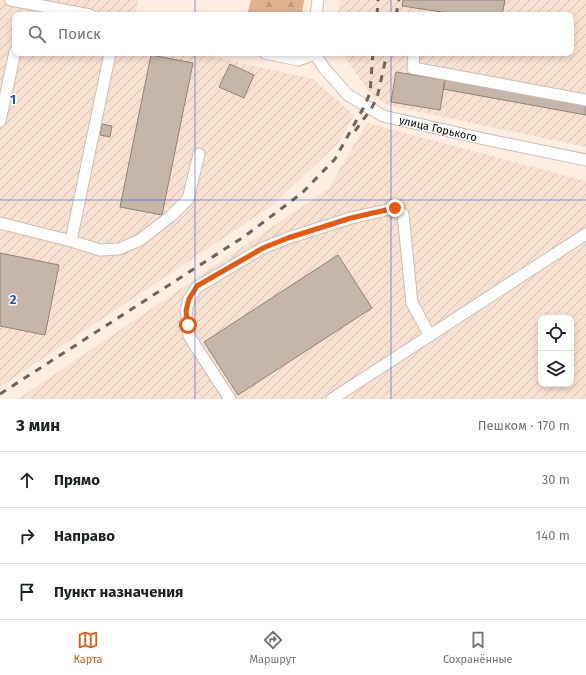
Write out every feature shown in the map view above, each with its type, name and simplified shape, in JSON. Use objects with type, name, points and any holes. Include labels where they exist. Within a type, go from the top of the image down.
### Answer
[{"type":"street","points":[[11,0],[74,12]]},
{"type":"street","points":[[316,12],[318,0]]},
{"type":"street","points":[[0,121],[14,56]]},
{"type":"street","points":[[71,241],[107,56]]},
{"type":"street","points":[[279,56],[298,60],[309,56]]},
{"type":"street","name":"улица Горького","points":[[316,56],[324,68],[348,95],[383,116],[586,160]]},
{"type":"street","points":[[414,56],[413,68],[586,100]]},
{"type":"street","points":[[0,223],[100,250],[119,249],[140,240],[171,216],[188,199],[199,154]]},
{"type":"street","points":[[230,399],[190,336],[186,311],[189,299],[197,286],[263,248],[315,229],[351,218],[395,208],[403,214],[412,303],[430,336]]},
{"type":"street","points":[[332,399],[586,234]]},
{"type":"shaded area","points":[[0,0],[138,0],[136,12],[12,12],[12,56],[210,56],[313,79],[354,115],[339,142],[273,205],[0,387]]},
{"type":"shaded area","points":[[340,0],[586,0],[586,147],[387,105],[370,93],[344,56],[574,56],[574,12],[338,12]]},
{"type":"shaded area","points":[[367,123],[586,181],[586,399],[18,399],[328,189]]},
{"type":"green space","points":[[251,0],[304,0],[302,12],[248,12]]},
{"type":"building","points":[[403,0],[505,0],[503,12],[442,12],[402,6]]},
{"type":"building","points":[[151,56],[193,63],[162,215],[120,207]]},
{"type":"building","points":[[230,64],[254,75],[244,98],[219,87]]},
{"type":"building","points":[[396,72],[445,80],[440,110],[391,102]]},
{"type":"building","points":[[445,80],[586,105],[586,115],[443,89]]},
{"type":"building","points":[[102,124],[112,126],[110,137],[100,135]]},
{"type":"building","points":[[0,253],[59,265],[45,335],[0,326]]},
{"type":"building","points":[[338,255],[372,308],[238,395],[204,342]]},
{"type":"railway","points":[[377,12],[378,0]]},
{"type":"railway","points":[[397,12],[399,0]]},
{"type":"railway","points":[[0,394],[245,236],[302,193],[335,159],[365,105],[370,93],[373,56]]},
{"type":"railway","points":[[355,131],[377,98],[386,56]]},
{"type":"route","points":[[188,325],[186,311],[189,299],[197,286],[263,248],[288,238],[351,218],[395,208]]}]
